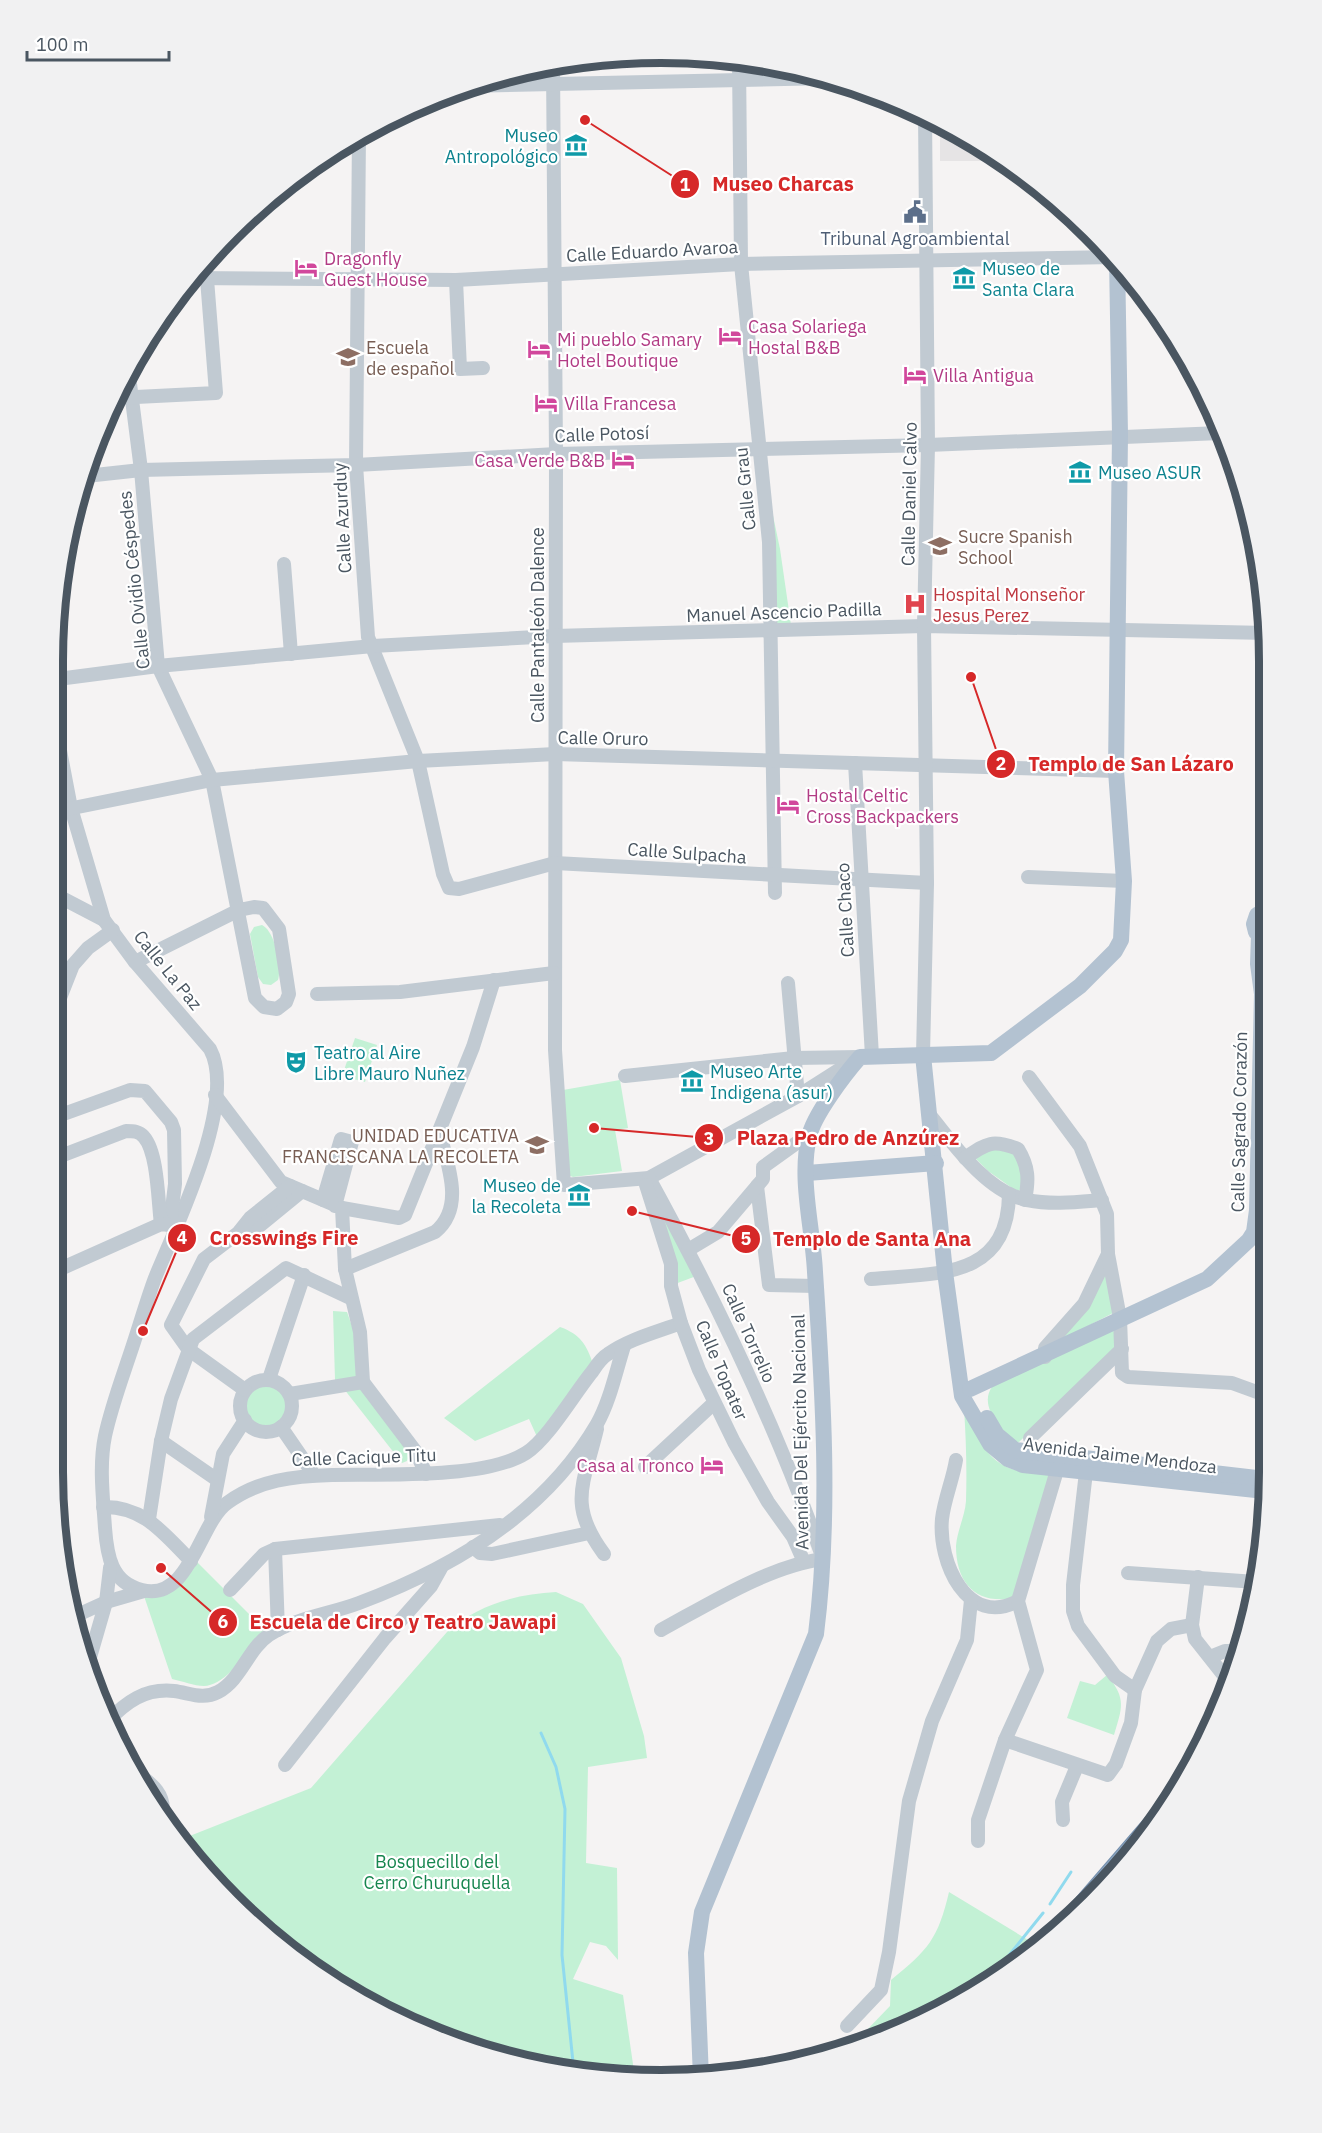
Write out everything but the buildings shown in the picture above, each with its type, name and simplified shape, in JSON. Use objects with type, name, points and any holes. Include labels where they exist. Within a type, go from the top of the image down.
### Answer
[{"type":"main road","points":[[866,1056],[991,1053],[1080,986],[1115,951],[1120,940],[1124,881],[1116,771],[1120,435],[1116,274]]},
{"type":"main road","name":"Calle Sagrado Corazón","points":[[1259,914],[1255,919],[1254,928],[1259,937]]},
{"type":"main road","points":[[923,1055],[936,1163],[945,1272],[965,1386]]},
{"type":"main road","name":"Avenida Del Ejército Nacional","points":[[701,2069],[696,1953],[699,1924],[757,1775],[816,1635],[823,1559],[824,1481],[816,1286],[807,1173],[809,1134],[838,1082],[866,1056]]},
{"type":"main road","name":"Calle Sagrado Corazón","points":[[965,1386],[1045,1357],[1120,1318],[1207,1279],[1241,1250],[1254,1232],[1259,1083]]},
{"type":"main road","points":[[807,1173],[936,1163]]},
{"type":"main road","name":"Avenida Jaime Mendoza","points":[[965,1386],[962,1396],[996,1451],[1014,1463],[1259,1490]]},
{"type":"main road","name":"Avenida Jaime Mendoza","points":[[965,1386],[997,1435],[1015,1450],[1259,1478]]},
{"type":"street","name":"Calle Grau","points":[[739,68],[741,264],[769,542],[775,893]]},
{"type":"street","name":"Calle Pantaleón Dalence","points":[[553,73],[556,454],[554,973],[555,1059],[564,1185],[646,1178]]},
{"type":"street","points":[[497,86],[799,79]]},
{"type":"street","name":"Calle Daniel Calvo","points":[[923,1055],[927,883],[924,626],[928,445],[925,125]]},
{"type":"street","name":"Calle Azurduy","points":[[359,145],[356,465],[368,637],[418,761],[443,874],[449,888]]},
{"type":"street","name":"Calle Eduardo Avaroa","points":[[202,279],[456,280],[741,264],[1102,257]]},
{"type":"street","points":[[125,397],[216,393],[207,279]]},
{"type":"street","points":[[456,280],[460,369],[483,368]]},
{"type":"street","name":"Calle Ovidio Céspedes","points":[[131,386],[141,470],[158,666],[212,780],[255,998],[264,1008],[277,1009],[286,1002],[289,994],[279,929],[263,908],[239,910]]},
{"type":"street","name":"Calle Potosí","points":[[93,475],[141,470],[356,465],[556,454],[758,447],[928,445],[1120,435],[1213,433]]},
{"type":"street","points":[[284,564],[291,654]]},
{"type":"street","name":"Manuel Ascencio Padilla","points":[[63,679],[158,666],[373,646],[554,636],[769,632],[924,626],[1119,628],[1258,633]]},
{"type":"street","name":"Calle Oruro","points":[[64,810],[212,780],[418,761],[555,754],[1116,771]]},
{"type":"street","name":"Calle Chaco","points":[[855,763],[862,880],[866,1056]]},
{"type":"street","name":"Calle La Paz","points":[[64,810],[109,925],[135,962],[210,1049],[215,1059],[215,1095]]},
{"type":"street","name":"Calle Sulpacha","points":[[449,888],[459,889],[555,863],[775,877],[927,883]]},
{"type":"street","points":[[1028,877],[1124,881]]},
{"type":"street","points":[[63,899],[109,925],[73,965],[63,990]]},
{"type":"street","points":[[135,962],[239,910]]},
{"type":"street","points":[[317,994],[400,992],[554,973]]},
{"type":"street","points":[[215,1095],[281,1182],[333,1205],[399,1218],[405,1215],[473,1047],[494,980]]},
{"type":"street","points":[[788,983],[798,1096]]},
{"type":"street","points":[[625,1076],[653,1075],[794,1058],[866,1056]]},
{"type":"street","points":[[646,1178],[798,1096],[866,1056]]},
{"type":"street","points":[[1029,1077],[1080,1146],[1107,1214],[1108,1254],[1120,1318],[1122,1372],[1128,1377],[1232,1383],[1259,1393]]},
{"type":"street","points":[[63,1114],[130,1090],[145,1091],[171,1122],[174,1130],[175,1184],[169,1225],[104,1439],[103,1507],[110,1568],[106,1602],[91,1653]]},
{"type":"street","points":[[63,1268],[169,1225],[205,1150],[215,1095]]},
{"type":"street","points":[[930,1115],[965,1158],[1009,1194],[1025,1200],[1051,1203],[1102,1200]]},
{"type":"street","points":[[63,1155],[126,1131],[136,1132],[144,1137],[152,1156],[169,1225]]},
{"type":"street","points":[[345,1269],[435,1232],[442,1226],[453,1198],[439,1131]]},
{"type":"street","points":[[688,1250],[718,1232],[763,1179],[763,1167],[809,1134]]},
{"type":"street","points":[[965,1158],[984,1145],[995,1142],[1018,1149],[1027,1164],[1028,1182],[1025,1200]]},
{"type":"street","name":"Calle Torrelio","points":[[646,1178],[709,1289],[729,1339],[770,1423],[823,1559]]},
{"type":"street","name":"Calle Topater","points":[[646,1178],[671,1264],[671,1286],[681,1323],[714,1403],[768,1502],[793,1537],[804,1562]]},
{"type":"street","points":[[757,1186],[770,1285],[816,1286]]},
{"type":"street","points":[[245,1390],[188,1349],[171,1325],[204,1258],[238,1233],[258,1227],[296,1188]]},
{"type":"street","points":[[871,1279],[945,1272],[974,1262],[1001,1238],[1009,1219],[1009,1194]]},
{"type":"street","points":[[333,1205],[350,1299],[360,1332],[363,1382],[416,1452],[426,1473]]},
{"type":"street","points":[[1045,1357],[1045,1348],[1084,1304],[1108,1254]]},
{"type":"street","points":[[149,1519],[161,1441],[171,1399],[193,1339],[285,1269],[304,1275],[350,1299]]},
{"type":"street","points":[[269,1379],[304,1275]]},
{"type":"street","name":"Calle Cacique Titu","points":[[80,1614],[106,1602],[144,1591],[157,1590],[170,1584],[182,1575],[223,1505],[275,1480],[314,1475],[469,1470],[524,1455],[539,1442],[606,1355],[681,1323]]},
{"type":"street","points":[[604,1554],[588,1533],[580,1501],[598,1422],[624,1346]]},
{"type":"street","points":[[1030,1438],[1122,1349]]},
{"type":"street","points":[[269,1379],[285,1387],[290,1394],[293,1408],[287,1422],[274,1431],[258,1430],[245,1420],[240,1405],[245,1390],[252,1384],[269,1379]]},
{"type":"street","points":[[290,1394],[363,1382]]},
{"type":"street","points":[[645,1467],[714,1403]]},
{"type":"street","points":[[208,1528],[216,1479],[223,1454],[245,1420]]},
{"type":"street","points":[[115,1715],[134,1698],[152,1692],[173,1691],[198,1697],[219,1692],[229,1684],[267,1636],[278,1630],[359,1603],[441,1568],[543,1495],[598,1422]]},
{"type":"street","points":[[281,1427],[314,1475]]},
{"type":"street","points":[[161,1441],[216,1479]]},
{"type":"street","points":[[956,1460],[942,1518],[944,1549],[958,1585],[971,1600],[988,1608],[1005,1608],[1018,1600]]},
{"type":"street","points":[[978,1840],[978,1820],[1005,1740],[1037,1670],[1018,1600],[1058,1467]]},
{"type":"street","points":[[1086,1472],[1073,1585],[1073,1611],[1078,1626],[1115,1676],[1135,1690]]},
{"type":"street","points":[[103,1507],[121,1507],[149,1519],[191,1561]]},
{"type":"street","points":[[230,1590],[264,1554],[275,1549],[484,1529],[505,1524]]},
{"type":"street","points":[[473,1547],[480,1552],[492,1554],[588,1533]]},
{"type":"street","points":[[275,1549],[278,1630]]},
{"type":"street","points":[[661,1630],[753,1583],[804,1562],[823,1559]]},
{"type":"street","points":[[110,1568],[131,1585],[144,1591]]},
{"type":"street","points":[[285,1764],[378,1647],[431,1586],[441,1568]]},
{"type":"street","points":[[1128,1573],[1249,1581]]},
{"type":"street","points":[[1198,1577],[1192,1625],[1195,1639],[1223,1674]]},
{"type":"street","points":[[847,2026],[881,1990],[889,1952],[909,1801],[932,1720],[967,1640],[971,1600]]},
{"type":"street","points":[[1005,1740],[1077,1767],[1108,1775],[1116,1764],[1131,1723],[1135,1690],[1157,1641],[1171,1629],[1192,1625]]},
{"type":"street","points":[[1210,1657],[1231,1651]]},
{"type":"street","points":[[1063,1820],[1062,1802],[1077,1767]]},
{"type":"street","points":[[150,1782],[164,1804]]},
{"type":"shaded area","points":[[940,133],[988,161],[940,161]]},
{"type":"green space","points":[[767,487],[780,549],[791,625],[778,624],[775,620]]},
{"type":"green space","points":[[262,925],[271,934],[278,958],[278,980],[271,985],[263,984],[258,977],[250,934],[254,927]]},
{"type":"green space","points":[[355,1038],[377,1045],[365,1082],[342,1076]]},
{"type":"green space","points":[[620,1080],[628,1128],[615,1130],[622,1171],[573,1177],[568,1175],[563,1090]]},
{"type":"green space","points":[[1000,1148],[1014,1152],[1023,1175],[1019,1193],[988,1171],[974,1157],[987,1149]]},
{"type":"green space","points":[[653,1194],[699,1275],[675,1284]]},
{"type":"green space","points":[[1105,1271],[1113,1313],[1057,1342],[1084,1314]]},
{"type":"green space","points":[[333,1311],[347,1312],[353,1329],[359,1374],[356,1378],[335,1380]]},
{"type":"green space","points":[[560,1327],[573,1333],[582,1341],[593,1364],[556,1411],[538,1439],[529,1419],[475,1441],[444,1418]]},
{"type":"green space","points":[[1110,1329],[1117,1333],[1115,1349],[1018,1443],[1005,1432],[990,1410],[988,1394],[992,1387]]},
{"type":"green space","points":[[268,1385],[284,1391],[290,1407],[284,1423],[268,1429],[252,1423],[246,1407],[252,1391]]},
{"type":"green space","points":[[361,1387],[411,1452],[407,1461],[402,1463],[344,1389]]},
{"type":"green space","points":[[964,1408],[979,1438],[994,1458],[1015,1470],[1048,1474],[1050,1480],[1014,1598],[989,1598],[979,1595],[971,1589],[960,1571],[956,1546],[966,1501]]},
{"type":"green space","points":[[195,1560],[264,1629],[254,1645],[230,1672],[212,1684],[204,1686],[172,1679],[144,1596]]},
{"type":"green space","name":"Bosquecillo del Cerro Churuquella","points":[[556,1592],[583,1604],[621,1658],[644,1736],[647,1758],[588,1767],[586,1863],[617,1868],[618,1960],[606,1946],[590,1942],[573,1979],[623,1995],[634,2069],[583,2065],[506,2050],[432,2024],[362,1990],[329,1969],[267,1922],[238,1895],[188,1837],[311,1788],[447,1632],[484,1608],[512,1598]]},
{"type":"green space","points":[[1107,1675],[1118,1691],[1121,1704],[1114,1735],[1067,1718],[1080,1681],[1095,1685]]},
{"type":"green space","points":[[949,1892],[1031,1942],[960,1990],[890,2024],[863,2034],[890,2006],[891,1980],[930,1942],[936,1933]]},
{"type":"waterway","points":[[541,1733],[556,1767],[565,1809],[562,1955],[573,2063]]},
{"type":"waterway","points":[[1050,1904],[1071,1872]]},
{"type":"waterway","points":[[1005,1961],[1043,1913]]},
{"type":"place","name":"Museo Charcas","points":[[585,120]]},
{"type":"place","name":"Museo Antropológico","points":[[576,145]]},
{"type":"place","name":"Tribunal Agroambiental","points":[[915,212]]},
{"type":"place","name":"Dragonfly Guest House","points":[[306,268]]},
{"type":"place","name":"Museo de Santa Clara","points":[[964,278]]},
{"type":"place","name":"Casa Solariega Hostal B&B","points":[[730,336]]},
{"type":"place","name":"Mi pueblo Samary Hotel Boutique","points":[[539,349]]},
{"type":"place","name":"Escuela de español","points":[[348,357]]},
{"type":"place","name":"Villa Antigua","points":[[915,375]]},
{"type":"place","name":"Villa Francesa","points":[[546,403]]},
{"type":"place","name":"Casa Verde B&B","points":[[623,460]]},
{"type":"place","name":"Museo ASUR","points":[[1080,472]]},
{"type":"place","name":"Sucre Spanish School","points":[[940,546]]},
{"type":"place","name":"Hospital Monseñor Jesus Perez","points":[[915,604]]},
{"type":"place","name":"Templo de San Lázaro","points":[[971,677]]},
{"type":"place","name":"Hostal Celtic Cross Backpackers","points":[[788,805]]},
{"type":"place","name":"Teatro al Aire Libre Mauro Nuñez","points":[[296,1062]]},
{"type":"place","name":"Museo Arte Indigena (asur)","points":[[692,1081]]},
{"type":"place","name":"Plaza Pedro de Anzúrez","points":[[594,1128]]},
{"type":"place","name":"UNIDAD EDUCATIVA FRANCISCANA LA RECOLETA","points":[[537,1145]]},
{"type":"place","name":"Museo de la Recoleta","points":[[579,1195]]},
{"type":"place","name":"Templo de Santa Ana","points":[[632,1211]]},
{"type":"place","name":"Crosswings Fire","points":[[143,1331]]},
{"type":"place","name":"Casa al Tronco","points":[[712,1465]]},
{"type":"place","name":"Escuela de Circo y Teatro Jawapi","points":[[161,1568]]}]
